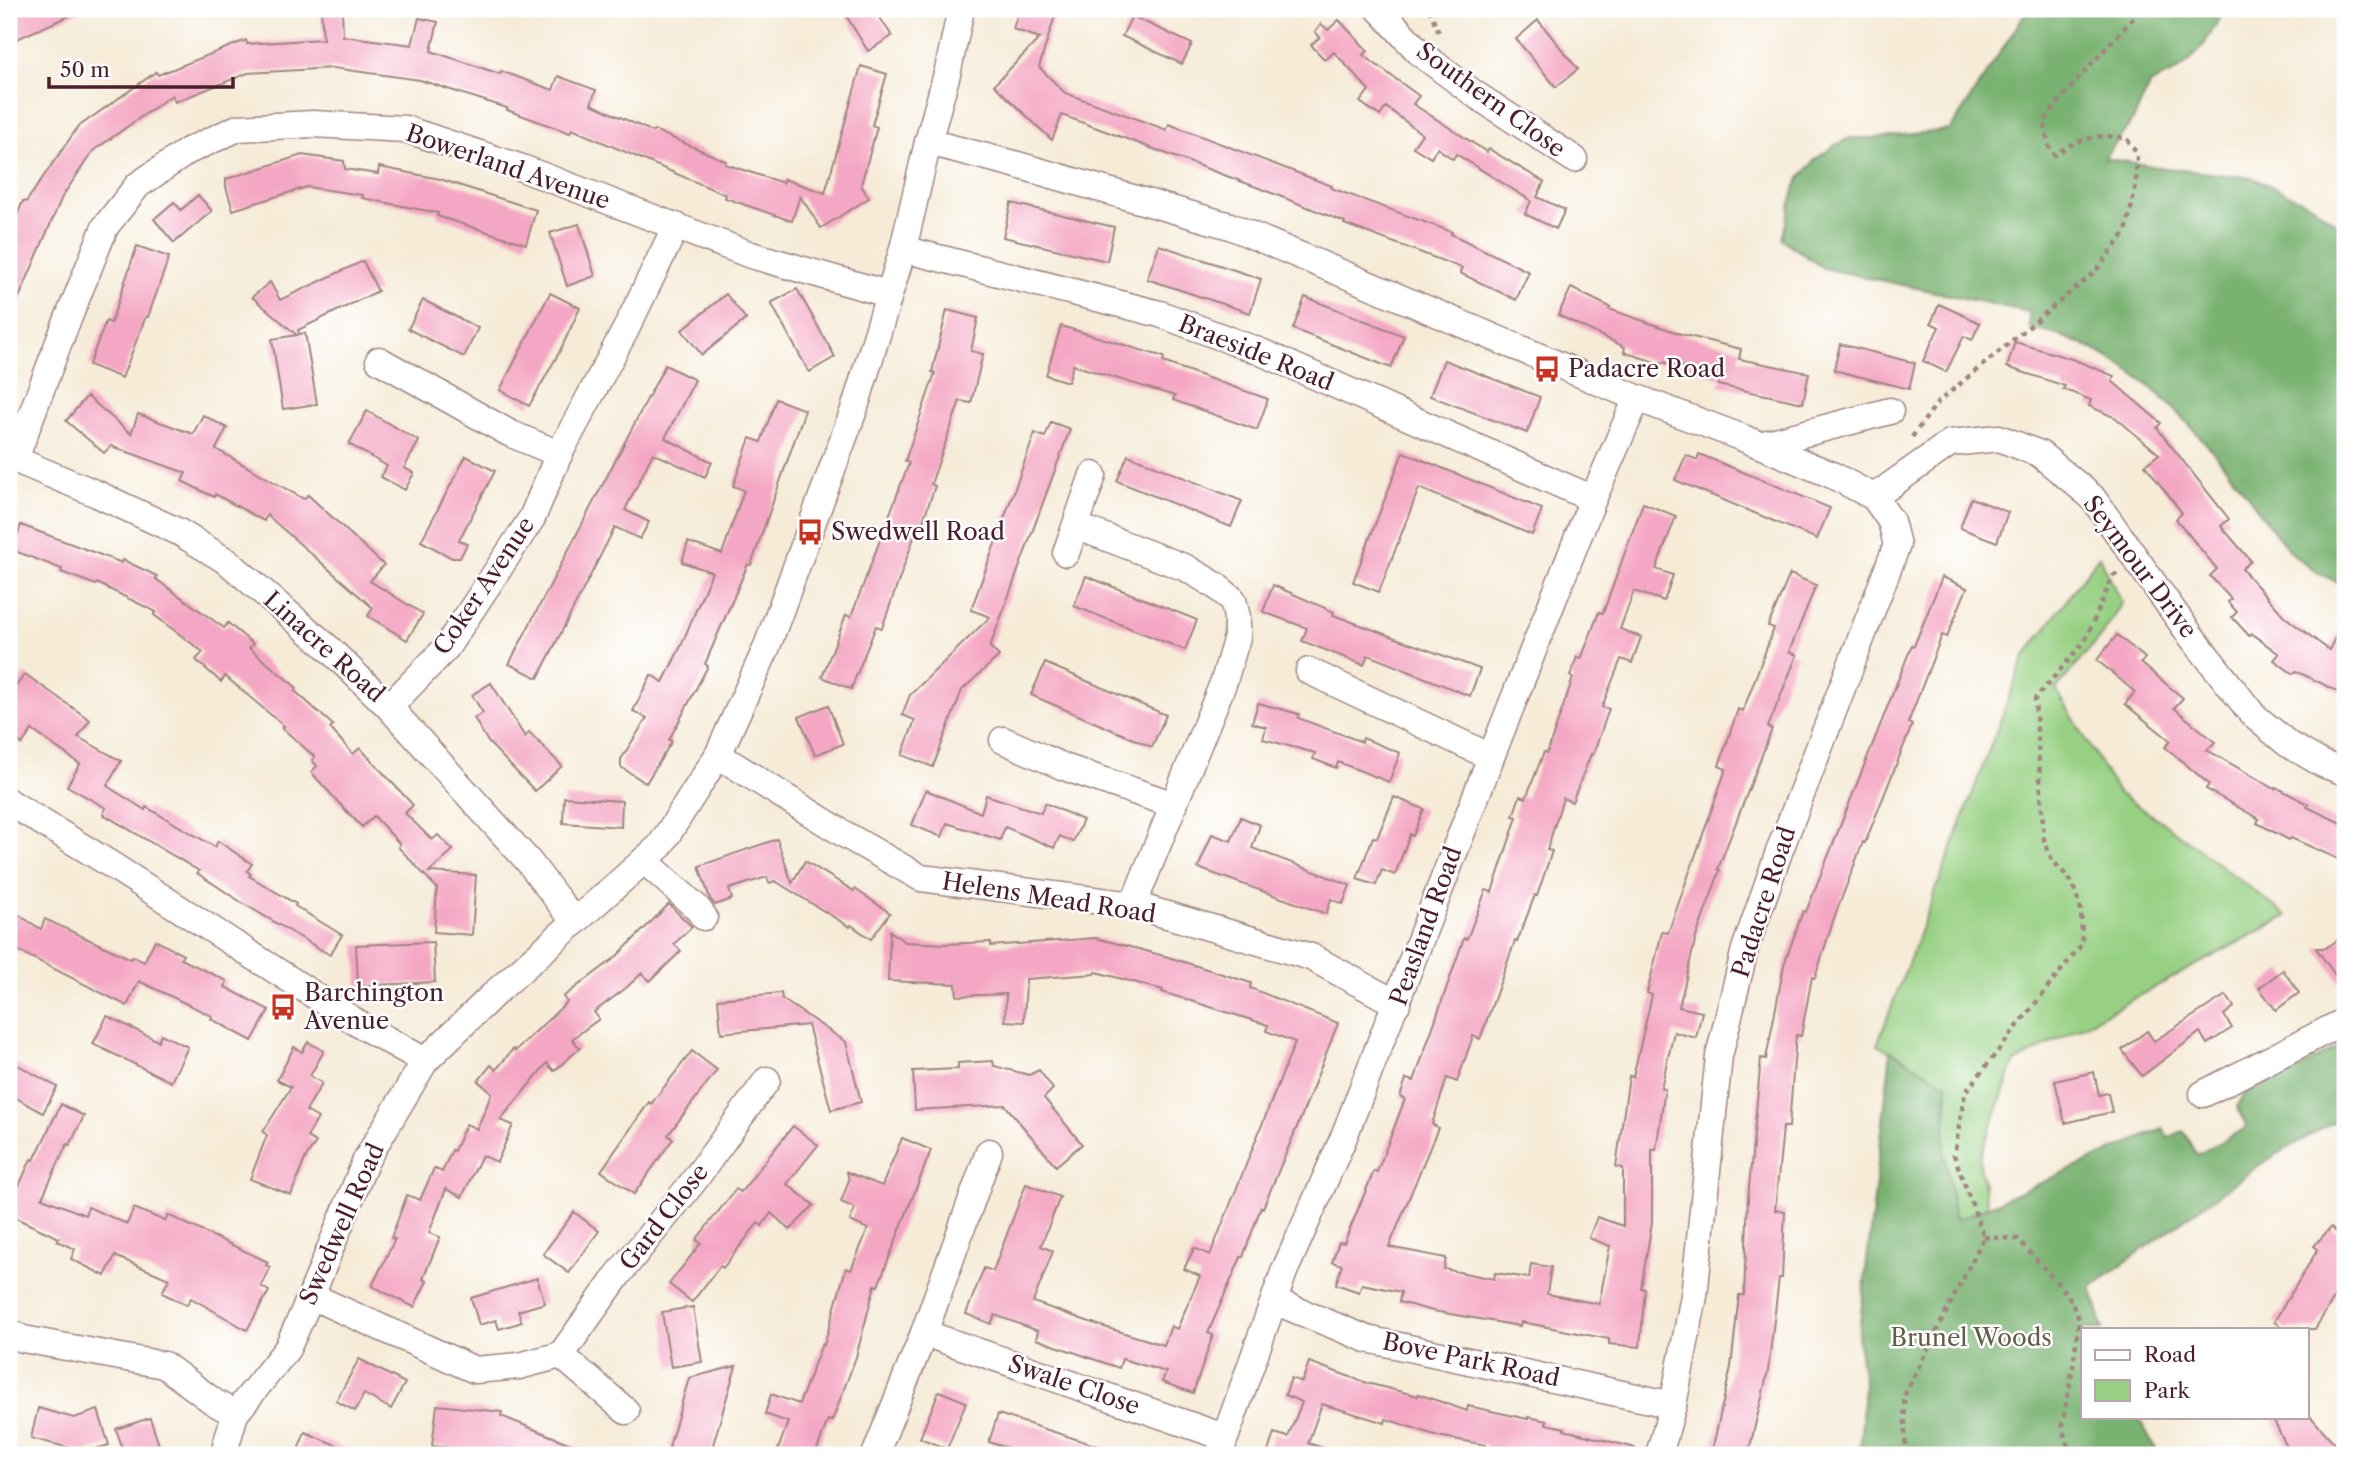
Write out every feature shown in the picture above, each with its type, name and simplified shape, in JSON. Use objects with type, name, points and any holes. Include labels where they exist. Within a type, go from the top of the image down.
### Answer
[{"type":"street","name":"Swedwell Road","points":[[226,1455],[226,1445],[235,1414],[287,1349],[366,1160],[425,1061],[574,921],[660,846],[718,755],[766,649],[855,407],[904,249],[961,9]]},
{"type":"street","name":"Southern Close","points":[[1379,9],[1420,53],[1476,95],[1574,159]]},
{"type":"street","name":"Bowerland Avenue","points":[[12,458],[106,227],[138,185],[188,151],[238,128],[313,124],[405,129],[519,167],[751,255],[888,295]]},
{"type":"street","points":[[928,142],[1027,167],[1230,226],[1637,398],[1832,475],[1874,497]]},
{"type":"street","name":"Coker Avenue","points":[[389,707],[446,648],[532,518],[559,454],[626,329],[676,226]]},
{"type":"street","name":"Braeside Road","points":[[904,249],[1160,314],[1261,352],[1593,499]]},
{"type":"street","points":[[379,360],[509,433],[559,454]]},
{"type":"street","name":"Peasland Road","points":[[1222,1446],[1284,1272],[1343,1139],[1490,757],[1593,499],[1637,398]]},
{"type":"street","points":[[1760,445],[1890,411]]},
{"type":"street","name":"Seymour Drive","points":[[1874,497],[1950,443],[1999,438],[2040,454],[2092,497],[2136,561],[2253,715],[2288,744],[2323,764],[2345,772]]},
{"type":"street","name":"Linacre Road","points":[[12,458],[179,532],[228,562],[326,646],[389,707],[529,862],[574,921]]},
{"type":"street","points":[[1066,553],[1093,475]]},
{"type":"street","name":"Padacre Road","points":[[1659,1455],[1673,1405],[1694,1296],[1720,1056],[1745,949],[1779,852],[1897,545],[1891,521],[1874,497]]},
{"type":"street","points":[[1076,526],[1186,568],[1233,600],[1237,617],[1237,637],[1224,681],[1133,905]]},
{"type":"street","points":[[1309,671],[1490,757]]},
{"type":"street","points":[[1003,740],[1064,768],[1174,805]]},
{"type":"street","name":"Helens Mead Road","points":[[718,755],[844,834],[921,878],[1133,905],[1311,957],[1397,1004]]},
{"type":"street","points":[[9,802],[359,1024],[425,1061]]},
{"type":"street","points":[[644,859],[697,908],[704,918]]},
{"type":"street","points":[[2215,1097],[2345,1021]]},
{"type":"street","name":"Gard Close","points":[[561,1355],[618,1275],[693,1182],[767,1080]]},
{"type":"street","points":[[875,1455],[924,1333],[989,1152]]},
{"type":"street","points":[[311,1296],[475,1370],[519,1366],[561,1355],[626,1411]]},
{"type":"street","name":"Bove Park Road","points":[[1274,1301],[1367,1339],[1673,1405]]},
{"type":"street","points":[[9,1332],[23,1339],[164,1365],[235,1414]]},
{"type":"street","name":"Swale Close","points":[[924,1333],[1222,1446]]},
{"type":"path","points":[[1904,444],[1938,402],[2095,272],[2126,232],[2136,185],[2137,154],[2127,139],[2103,135],[2068,146],[2055,155],[2050,151],[2044,122],[2063,93],[2141,9]]},
{"type":"path","points":[[1906,1455],[1904,1396],[1984,1237],[1954,1155],[1965,1093],[2082,944],[2081,910],[2072,882],[2052,860],[2044,840],[2035,699],[2085,641],[2113,576],[2136,561]]},
{"type":"path","points":[[1984,1237],[2018,1239],[2068,1295],[2079,1319],[2062,1426],[2070,1455]]},
{"type":"green space","points":[[2028,9],[2226,9],[2203,46],[2189,62],[2151,83],[2134,118],[2105,158],[2253,178],[2310,204],[2345,230],[2345,586],[2297,558],[2198,434],[2151,387],[2124,367],[2065,337],[2030,328],[2029,312],[1823,268],[1782,239],[1794,190],[1816,159],[1850,138],[1950,130]]},
{"type":"green space","points":[[2099,556],[2122,603],[2104,632],[2056,689],[2118,793],[2167,825],[2287,916],[2014,1063],[1979,1160],[1988,1207],[1955,1220],[1944,1151],[1948,1085],[1877,1045],[2024,658]]},
{"type":"green space","name":"Brunel Woods","points":[[2345,1043],[2345,1115],[2261,1164],[2091,1287],[2103,1328],[2081,1328],[2081,1418],[2139,1418],[2159,1455],[1860,1455],[1864,1383],[1858,1340],[1891,1051],[1948,1085],[1944,1151],[1955,1220],[2163,1128],[2168,1138],[2183,1131],[2197,1155],[2247,1127],[2237,1107],[2245,1093],[2297,1070]]},
{"type":"building","points":[[9,9],[85,9],[17,39],[9,21]]},
{"type":"building","points":[[321,9],[342,9],[343,36],[412,45],[419,18],[438,22],[431,51],[500,74],[501,71],[553,90],[558,76],[596,90],[591,104],[726,161],[725,164],[825,193],[861,66],[887,74],[872,125],[877,127],[861,185],[869,198],[821,228],[800,196],[792,221],[725,198],[726,195],[572,129],[570,133],[507,108],[420,80],[333,68],[248,73],[175,102],[172,95],[93,151],[62,197],[9,321],[9,235],[23,201],[26,202],[78,127],[156,72],[158,75],[246,40],[247,44],[323,39]]},
{"type":"building","points":[[842,9],[874,9],[892,36],[868,51]]},
{"type":"building","points":[[1019,9],[1057,9],[1039,67],[1065,93],[1167,130],[1169,124],[1452,232],[1451,234],[1529,272],[1516,300],[1460,273],[1462,268],[1344,224],[1345,222],[1259,188],[1062,115],[1052,140],[994,85],[1040,38],[1013,29]]},
{"type":"building","points":[[1132,16],[1192,44],[1182,64],[1122,36]]},
{"type":"building","points":[[1339,20],[1368,51],[1363,55],[1419,96],[1413,104],[1487,152],[1489,149],[1544,182],[1537,197],[1565,210],[1556,229],[1525,214],[1531,201],[1456,154],[1453,159],[1437,148],[1431,158],[1413,147],[1422,134],[1386,107],[1380,116],[1360,102],[1369,90],[1334,52],[1325,60],[1311,45],[1320,37],[1315,32],[1321,24],[1328,30]]},
{"type":"building","points":[[1538,20],[1578,69],[1556,87],[1516,39]]},
{"type":"building","points":[[302,155],[344,161],[345,169],[378,174],[379,167],[440,179],[536,210],[526,244],[437,216],[438,213],[362,198],[363,195],[307,187],[233,210],[226,179]]},
{"type":"building","points":[[198,195],[212,211],[174,243],[154,219],[174,202],[181,210]]},
{"type":"building","points":[[1011,203],[1114,227],[1107,261],[1003,237]]},
{"type":"building","points":[[579,224],[595,276],[567,286],[550,233]]},
{"type":"building","points":[[1159,245],[1261,279],[1250,313],[1147,279]]},
{"type":"building","points":[[137,246],[169,257],[148,317],[146,316],[122,378],[89,365],[106,321],[111,323]]},
{"type":"building","points":[[363,261],[378,291],[298,330],[299,334],[305,333],[317,404],[283,409],[272,339],[297,335],[252,297],[270,282],[280,300]]},
{"type":"building","points":[[1571,288],[1610,307],[1609,309],[1681,334],[1741,349],[1739,359],[1809,373],[1803,403],[1718,385],[1722,378],[1662,362],[1661,364],[1624,352],[1625,347],[1558,315]]},
{"type":"building","points":[[797,289],[835,357],[809,372],[771,303]]},
{"type":"building","points":[[550,293],[580,308],[560,351],[529,406],[500,390]]},
{"type":"building","points":[[726,294],[746,319],[702,355],[682,330]]},
{"type":"building","points":[[1305,297],[1404,336],[1391,368],[1293,329]]},
{"type":"building","points":[[423,300],[478,328],[464,357],[408,329]]},
{"type":"building","points":[[1939,304],[1980,323],[1972,340],[1964,336],[1946,372],[1923,361],[1939,327],[1931,323]]},
{"type":"building","points":[[947,310],[978,318],[971,351],[983,354],[971,403],[960,401],[931,484],[935,486],[921,527],[918,526],[882,628],[876,626],[851,689],[822,677],[846,615],[851,617],[909,463],[905,461],[935,373],[932,372]]},
{"type":"building","points":[[1061,326],[1164,357],[1163,362],[1268,399],[1257,430],[1173,400],[1175,396],[1073,365],[1068,382],[1046,375]]},
{"type":"building","points":[[2015,342],[2075,360],[2114,376],[2112,381],[2161,423],[2157,428],[2229,519],[2221,526],[2251,561],[2242,569],[2285,617],[2329,650],[2345,618],[2345,695],[2296,671],[2293,674],[2274,660],[2279,654],[2252,634],[2249,636],[2232,617],[2237,612],[2228,602],[2231,599],[2210,576],[2217,569],[2176,519],[2182,513],[2145,465],[2159,454],[2116,418],[2089,406],[2091,400],[2063,389],[2065,386],[2007,367]]},
{"type":"building","points":[[1840,344],[1915,363],[1909,389],[1834,370]]},
{"type":"building","points":[[1444,360],[1540,397],[1527,433],[1430,396]]},
{"type":"building","points":[[665,365],[695,380],[665,438],[712,462],[705,477],[653,453],[625,510],[649,522],[640,539],[615,527],[538,678],[509,664]]},
{"type":"building","points":[[87,396],[131,434],[138,414],[193,434],[203,415],[227,428],[216,449],[304,499],[308,495],[384,565],[370,581],[423,614],[407,640],[368,616],[373,608],[267,515],[264,521],[215,494],[214,497],[182,481],[186,473],[111,446],[104,453],[66,421]]},
{"type":"building","points":[[776,399],[805,410],[751,565],[748,564],[705,664],[708,666],[669,740],[672,741],[646,783],[621,767],[621,759],[647,718],[633,711],[651,675],[663,682],[712,572],[682,562],[688,542],[722,554],[744,490],[733,486],[750,438],[761,442]]},
{"type":"building","points":[[367,411],[419,441],[404,468],[414,473],[405,490],[381,477],[387,466],[349,444]]},
{"type":"building","points":[[1051,422],[1070,429],[990,647],[999,656],[962,690],[933,767],[902,755],[915,720],[902,715],[910,695],[990,617],[971,610],[1035,433],[1045,437]]},
{"type":"building","points":[[1403,452],[1542,509],[1532,535],[1419,488],[1379,592],[1353,582]]},
{"type":"building","points":[[1699,454],[1830,508],[1817,539],[1675,480],[1686,455],[1697,460]]},
{"type":"building","points":[[1128,455],[1242,501],[1231,527],[1117,481]]},
{"type":"building","points":[[466,456],[495,471],[459,540],[467,544],[460,558],[452,558],[421,541]]},
{"type":"building","points":[[1971,498],[2008,512],[1997,542],[1960,528]]},
{"type":"building","points":[[1643,503],[1676,516],[1656,569],[1673,575],[1664,601],[1634,591],[1620,629],[1641,637],[1632,663],[1621,659],[1602,707],[1609,709],[1593,755],[1591,754],[1572,802],[1563,798],[1547,850],[1552,851],[1537,896],[1535,895],[1517,942],[1515,941],[1480,1039],[1473,1036],[1457,1082],[1447,1078],[1432,1124],[1438,1128],[1389,1247],[1446,1258],[1444,1269],[1494,1279],[1495,1273],[1529,1278],[1531,1264],[1551,1267],[1547,1294],[1599,1304],[1610,1246],[1589,1238],[1597,1217],[1623,1226],[1623,1168],[1616,1167],[1629,1076],[1633,1077],[1652,995],[1647,993],[1662,932],[1668,933],[1726,769],[1719,766],[1738,709],[1743,711],[1774,628],[1768,626],[1790,574],[1816,585],[1789,652],[1797,655],[1768,727],[1772,729],[1718,869],[1720,870],[1696,937],[1679,1007],[1702,1012],[1696,1038],[1674,1032],[1661,1088],[1665,1089],[1656,1150],[1652,1150],[1652,1223],[1641,1288],[1645,1289],[1640,1347],[1609,1344],[1609,1339],[1521,1322],[1520,1326],[1433,1311],[1399,1302],[1401,1292],[1362,1284],[1359,1292],[1336,1284],[1342,1265],[1332,1262],[1339,1242],[1344,1243],[1374,1171],[1377,1172],[1405,1099],[1400,1097],[1406,1079],[1414,1081],[1464,938],[1467,939],[1486,890],[1492,892],[1517,817],[1513,816],[1520,796],[1526,798],[1544,752],[1547,753],[1573,678],[1570,676],[1577,657],[1581,659],[1599,612],[1603,613]]},
{"type":"building","points":[[21,525],[122,563],[123,560],[157,576],[156,579],[224,628],[228,623],[253,644],[249,648],[297,688],[295,691],[333,725],[330,728],[353,754],[360,748],[413,805],[405,813],[432,840],[438,835],[453,850],[429,872],[476,875],[472,935],[434,932],[437,888],[398,847],[400,844],[374,816],[362,827],[337,801],[311,772],[317,766],[312,760],[315,757],[282,728],[284,726],[225,676],[221,682],[196,660],[203,652],[154,615],[156,612],[97,583],[96,585],[61,572],[62,569],[12,550]]},
{"type":"building","points":[[1086,576],[1197,620],[1185,650],[1074,606]]},
{"type":"building","points":[[1942,577],[1967,588],[1947,637],[1942,635],[1908,723],[1912,725],[1865,843],[1863,842],[1815,978],[1812,977],[1801,1036],[1796,1035],[1789,1127],[1783,1127],[1775,1210],[1785,1211],[1782,1278],[1779,1278],[1768,1371],[1748,1455],[1711,1455],[1731,1367],[1739,1295],[1744,1295],[1748,1198],[1761,1058],[1766,1059],[1784,965],[1803,911],[1806,912],[1912,645],[1914,646]]},
{"type":"building","points":[[1273,585],[1334,612],[1333,615],[1480,669],[1470,696],[1368,655],[1364,665],[1302,641],[1307,628],[1263,612]]},
{"type":"building","points":[[2117,635],[2145,658],[2141,663],[2183,698],[2174,708],[2215,742],[2207,750],[2275,789],[2276,787],[2308,804],[2307,807],[2345,825],[2345,862],[2291,838],[2289,840],[2257,823],[2259,819],[2206,789],[2209,784],[2165,747],[2171,741],[2125,704],[2135,692],[2097,660]]},
{"type":"building","points":[[1045,663],[1166,715],[1152,747],[1031,695]]},
{"type":"building","points":[[25,674],[90,720],[78,737],[121,761],[107,786],[145,810],[146,807],[215,847],[218,841],[252,864],[247,871],[251,874],[249,876],[342,935],[330,955],[244,904],[197,873],[199,871],[103,814],[106,808],[67,786],[80,764],[32,730],[22,744],[9,735],[9,681],[17,685]]},
{"type":"building","points":[[491,683],[525,737],[529,732],[562,766],[535,791],[488,742],[474,718],[483,713],[472,695]]},
{"type":"building","points":[[1258,703],[1299,714],[1298,718],[1362,742],[1363,738],[1400,753],[1389,782],[1338,762],[1336,768],[1313,759],[1315,753],[1263,739],[1266,727],[1252,723]]},
{"type":"building","points":[[828,705],[843,744],[815,755],[799,717]]},
{"type":"building","points":[[926,790],[981,813],[986,795],[1041,813],[1045,803],[1083,820],[1073,842],[1060,836],[1054,848],[1005,827],[1000,840],[947,823],[942,837],[912,825]]},
{"type":"building","points":[[564,797],[622,801],[621,827],[563,823]]},
{"type":"building","points":[[1394,797],[1424,809],[1413,836],[1410,834],[1395,875],[1382,870],[1376,885],[1357,879],[1373,837],[1377,838]]},
{"type":"building","points":[[1241,817],[1260,825],[1252,848],[1350,885],[1343,904],[1331,899],[1326,914],[1198,868],[1212,834],[1231,841]]},
{"type":"building","points":[[777,839],[792,883],[805,861],[854,891],[855,889],[890,913],[871,939],[775,881],[769,883],[767,877],[729,889],[732,899],[715,905],[710,899],[699,866]]},
{"type":"building","points":[[669,904],[692,927],[674,944],[681,951],[650,981],[642,973],[594,1012],[599,1019],[572,1039],[580,1048],[554,1071],[547,1063],[500,1120],[513,1125],[497,1162],[482,1155],[462,1197],[446,1189],[429,1233],[440,1237],[423,1279],[427,1281],[414,1307],[372,1286],[395,1239],[391,1238],[407,1195],[420,1200],[434,1168],[442,1172],[466,1124],[477,1129],[492,1093],[478,1081],[491,1065],[496,1070],[513,1049],[515,1051],[567,1002],[563,997],[615,958]]},
{"type":"building","points":[[9,909],[41,929],[45,919],[131,959],[133,956],[144,962],[155,940],[183,955],[181,959],[227,981],[225,987],[269,1010],[252,1041],[211,1019],[212,1016],[139,981],[127,1006],[9,946]]},
{"type":"building","points":[[890,931],[905,942],[991,942],[991,946],[1096,938],[1251,983],[1250,988],[1338,1023],[1302,1115],[1263,1208],[1261,1207],[1243,1257],[1208,1333],[1213,1335],[1193,1393],[1162,1382],[1166,1372],[1122,1359],[1119,1368],[1036,1339],[1038,1331],[995,1315],[991,1324],[966,1314],[984,1268],[993,1271],[1026,1184],[1060,1197],[1041,1246],[1053,1251],[1033,1302],[1164,1345],[1171,1326],[1177,1329],[1200,1276],[1184,1269],[1194,1248],[1210,1255],[1295,1042],[1266,1031],[1268,1025],[1162,992],[1163,990],[1096,972],[1026,979],[1024,1022],[1005,1021],[1006,994],[957,996],[956,984],[888,981]]},
{"type":"building","points":[[2345,935],[2345,989],[2316,948],[2326,948]]},
{"type":"building","points":[[433,942],[435,982],[358,986],[356,945]]},
{"type":"building","points":[[2283,970],[2299,993],[2276,1010],[2259,988]]},
{"type":"building","points":[[781,993],[782,999],[846,1042],[861,1102],[831,1110],[808,1025],[721,1033],[718,999]]},
{"type":"building","points":[[2226,995],[2234,1007],[2224,1015],[2232,1028],[2207,1044],[2200,1032],[2142,1076],[2122,1050],[2147,1031],[2154,1041]]},
{"type":"building","points":[[107,1016],[158,1041],[161,1034],[188,1047],[171,1082],[93,1044]]},
{"type":"building","points":[[308,1042],[324,1051],[310,1076],[322,1083],[306,1111],[318,1118],[307,1137],[316,1142],[305,1159],[291,1195],[250,1179],[267,1135],[263,1132],[291,1087],[277,1080],[294,1047],[302,1052]]},
{"type":"building","points":[[692,1051],[717,1070],[668,1135],[673,1139],[634,1194],[601,1171],[649,1102],[651,1104]]},
{"type":"building","points":[[9,1060],[57,1087],[43,1113],[9,1094]]},
{"type":"building","points":[[993,1061],[994,1066],[1029,1075],[1039,1070],[1053,1089],[1044,1098],[1082,1144],[1056,1166],[1005,1105],[915,1110],[913,1071],[958,1069],[958,1063]]},
{"type":"building","points":[[2094,1072],[2099,1095],[2108,1093],[2112,1112],[2065,1123],[2055,1081]]},
{"type":"building","points":[[61,1104],[84,1116],[70,1145],[67,1144],[42,1198],[85,1215],[88,1207],[127,1224],[134,1208],[165,1221],[168,1215],[268,1262],[266,1265],[270,1267],[261,1286],[269,1291],[247,1330],[191,1298],[187,1305],[162,1293],[169,1279],[115,1256],[105,1276],[71,1259],[75,1249],[57,1241],[59,1238],[9,1215],[9,1208],[31,1159],[34,1160]]},
{"type":"building","points":[[793,1126],[818,1145],[787,1184],[814,1205],[790,1230],[771,1213],[762,1226],[758,1223],[692,1302],[669,1284],[701,1243],[696,1240],[736,1189],[741,1192]]},
{"type":"building","points":[[902,1138],[931,1150],[878,1286],[875,1285],[856,1357],[832,1421],[828,1420],[815,1455],[776,1455],[788,1422],[765,1414],[771,1394],[799,1404],[822,1344],[824,1345],[846,1268],[851,1270],[868,1229],[850,1221],[855,1208],[841,1202],[849,1180],[847,1172],[882,1186]]},
{"type":"building","points":[[574,1212],[599,1231],[569,1273],[543,1254]]},
{"type":"building","points":[[2331,1227],[2345,1240],[2345,1280],[2315,1329],[2284,1328],[2274,1322],[2318,1249],[2314,1246]]},
{"type":"building","points":[[537,1278],[545,1303],[518,1311],[522,1322],[499,1329],[496,1320],[479,1325],[471,1298]]},
{"type":"building","points":[[693,1307],[702,1362],[671,1367],[662,1312]]},
{"type":"building","points":[[359,1359],[405,1383],[391,1409],[364,1394],[355,1411],[336,1401]]},
{"type":"building","points":[[1309,1362],[1367,1383],[1418,1394],[1467,1411],[1468,1406],[1547,1421],[1546,1424],[1565,1428],[1564,1430],[1636,1448],[1635,1455],[1483,1455],[1486,1445],[1438,1436],[1386,1419],[1385,1423],[1322,1404],[1308,1443],[1332,1451],[1331,1455],[1267,1455],[1274,1433],[1288,1437],[1302,1402],[1285,1395],[1291,1378],[1302,1382]]},
{"type":"building","points":[[736,1366],[710,1455],[697,1455],[669,1447],[689,1378]]},
{"type":"building","points":[[939,1391],[966,1402],[947,1449],[920,1438]]},
{"type":"building","points":[[437,1405],[502,1412],[501,1416],[598,1455],[494,1455],[432,1446]]},
{"type":"building","points":[[38,1408],[74,1418],[98,1410],[109,1445],[85,1452],[31,1438]]},
{"type":"building","points":[[998,1414],[1110,1450],[1109,1455],[1030,1455],[989,1442]]},
{"type":"building","points":[[2311,1417],[2345,1455],[2291,1455],[2272,1418]]},
{"type":"building","points":[[150,1418],[161,1451],[147,1455],[125,1455],[116,1429]]},
{"type":"building","points":[[305,1432],[360,1455],[296,1455]]},
{"type":"place","name":"Padacre Road","points":[[1547,369]]},
{"type":"place","name":"Swedwell Road","points":[[810,532]]},
{"type":"place","name":"Barchington Avenue","points":[[283,1007]]}]
